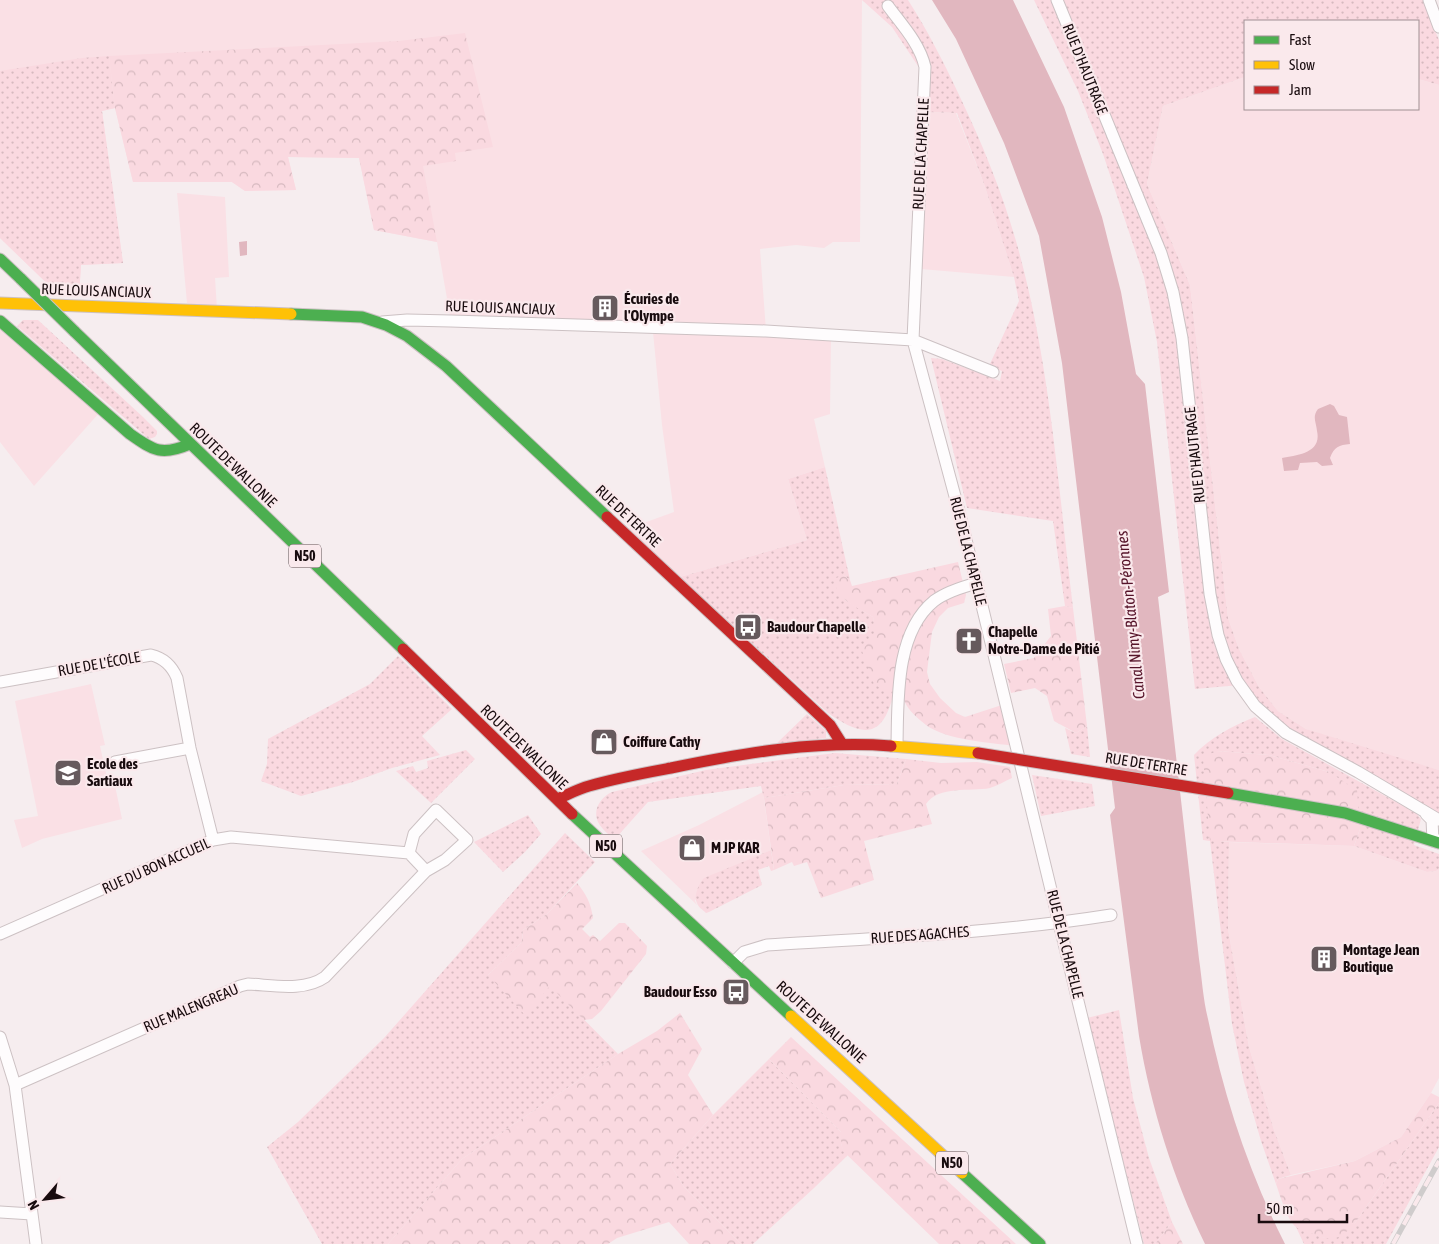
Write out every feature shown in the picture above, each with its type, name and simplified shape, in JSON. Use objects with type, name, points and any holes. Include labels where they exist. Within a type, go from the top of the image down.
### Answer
[{"type":"street","name":"RUE D'HAUTRAGE","points":[[1057,0],[1161,254],[1173,292],[1182,338],[1210,594],[1218,635],[1226,659],[1237,681],[1255,706],[1272,723],[1286,733],[1358,772],[1439,820]]},
{"type":"street","points":[[1430,0],[1439,27]]},
{"type":"street","name":"RUE DE LA CHAPELLE","points":[[888,6],[914,41],[925,67],[912,340],[929,397],[977,584],[1137,1244]]},
{"type":"street","name":"ROUTE DE WALLONIE","points":[[0,259],[557,799],[1040,1244]]},
{"type":"street","name":"RUE LOUIS ANCIAUX","points":[[0,303],[362,317],[382,322],[408,320],[451,321],[766,331],[912,340],[993,372]]},
{"type":"street","points":[[0,321],[130,434],[152,449],[163,453],[174,452],[190,444]]},
{"type":"street","name":"RUE DE TERTRE","points":[[382,322],[414,340],[446,366],[830,725],[842,744]]},
{"type":"street","points":[[897,745],[899,678],[912,631],[923,612],[935,601],[951,592],[977,584]]},
{"type":"street","name":"RUE DE L'ÉCOLE","points":[[0,682],[151,655],[159,657],[173,670],[177,678],[190,748],[213,840]]},
{"type":"street","name":"RUE DE TERTRE","points":[[557,799],[587,786],[751,752],[842,744],[897,745],[978,753],[1345,813],[1437,841]]},
{"type":"street","points":[[115,762],[190,748]]},
{"type":"street","name":"RUE MALENGREAU","points":[[15,1085],[240,986],[248,984],[303,986],[318,982],[325,977],[426,871],[445,860],[467,840],[436,810],[414,834],[409,854]]},
{"type":"street","points":[[1423,811],[1432,820],[1437,841]]},
{"type":"street","name":"RUE DU BON ACCUEIL","points":[[0,934],[213,840],[231,837],[409,854]]},
{"type":"street","points":[[409,854],[426,871]]},
{"type":"street","name":"RUE DES AGACHES","points":[[733,963],[744,952],[767,946],[916,936],[1111,915]]},
{"type":"street","points":[[0,1037],[15,1085],[36,1244]]},
{"type":"street","points":[[0,1212],[32,1214]]},
{"type":"shaded area","points":[[0,0],[862,0],[860,242],[833,242],[824,248],[796,245],[760,249],[766,331],[451,321],[437,242],[374,230],[359,158],[288,157],[296,190],[245,191],[232,182],[133,182],[115,108],[102,111],[123,263],[81,265],[79,296],[60,296],[0,238]]},
{"type":"shaded area","points":[[1244,77],[1244,110],[1419,110],[1419,79],[1439,85],[1439,770],[1334,740],[1306,729],[1278,711],[1259,687],[1239,649],[1228,618],[1190,285],[1147,184],[1163,106]]},
{"type":"shaded area","points":[[927,112],[956,113],[984,184],[1014,277],[921,269]]},
{"type":"shaded area","points":[[177,193],[225,197],[229,277],[215,278],[217,310],[187,303]]},
{"type":"shaded area","points":[[0,325],[100,412],[34,486],[0,442]]},
{"type":"shaded area","points":[[653,332],[831,339],[830,414],[814,419],[825,467],[788,479],[807,540],[680,577],[627,529],[674,512],[662,425]]},
{"type":"shaded area","name":"Ecole des Sartiaux","points":[[91,684],[105,745],[100,746],[108,782],[114,781],[122,819],[42,839],[22,848],[14,820],[38,816],[15,701]]},
{"type":"shaded area","points":[[763,792],[771,850],[704,879],[695,901],[697,905],[641,851],[699,825]]},
{"type":"shaded area","points":[[1229,842],[1354,846],[1427,872],[1439,869],[1439,1078],[1401,1137],[1355,1161],[1291,1175],[1274,1130],[1249,1047],[1228,929]]},
{"type":"green space","points":[[862,0],[908,0],[936,47],[984,150],[998,186],[1016,241],[1037,331],[1052,423],[1073,608],[1065,606],[1053,521],[967,508],[931,358],[942,359],[1000,381],[1002,371],[989,366],[1019,301],[1014,277],[984,184],[957,113],[927,112],[927,67],[918,66],[892,27]]},
{"type":"green space","points":[[1034,0],[1425,0],[1430,19],[1439,40],[1439,85],[1419,79],[1419,20],[1244,20],[1244,77],[1163,106],[1147,184],[1190,285],[1228,618],[1239,649],[1259,687],[1278,711],[1306,729],[1439,770],[1439,814],[1282,725],[1240,685],[1195,689],[1157,342],[1144,277],[1103,154],[1078,91]]},
{"type":"green space","points":[[465,33],[493,147],[455,153],[456,161],[423,166],[437,242],[374,230],[359,158],[288,157],[296,190],[245,191],[232,182],[133,182],[115,108],[109,56],[399,41]]},
{"type":"green space","points":[[109,56],[115,108],[102,111],[123,263],[81,265],[79,296],[60,296],[0,238],[0,71],[82,58]]},
{"type":"green space","points":[[23,320],[38,320],[157,431],[155,437],[149,439],[17,326]]},
{"type":"green space","points":[[825,467],[850,580],[843,575],[845,600],[873,617],[893,688],[891,702],[883,721],[869,730],[861,730],[845,724],[828,713],[680,577],[807,540],[788,479]]},
{"type":"green space","points":[[958,562],[966,595],[964,603],[948,608],[939,617],[932,632],[927,672],[930,684],[940,698],[956,713],[965,717],[1005,704],[1016,746],[969,740],[935,730],[913,714],[899,693],[893,689],[884,690],[874,684],[862,651],[875,633],[873,617],[843,598],[834,579],[843,575],[850,580],[852,586]]},
{"type":"green space","points":[[1065,606],[1073,608],[1087,726],[1076,733],[1054,721],[1047,696],[1035,688],[1011,693],[1004,664],[1034,658],[1051,636],[1048,609]]},
{"type":"green space","points":[[398,656],[452,709],[422,736],[440,755],[301,796],[261,781],[267,764],[268,739],[370,684]]},
{"type":"green space","points":[[807,714],[826,731],[826,738],[776,744]]},
{"type":"green space","points":[[1255,717],[1282,739],[1416,813],[1421,819],[1414,845],[1439,854],[1439,869],[1427,872],[1354,846],[1360,829],[1329,772],[1269,755],[1217,751],[1210,840],[1229,842],[1228,929],[1249,1047],[1274,1130],[1291,1175],[1278,1179],[1276,1184],[1244,1082],[1232,1024],[1210,841],[1203,840],[1194,755],[1222,733]]},
{"type":"green space","points":[[1087,726],[1090,757],[1071,754],[1065,728],[1076,733]]},
{"type":"green space","points":[[466,750],[475,759],[431,803],[396,771],[413,766],[416,772],[428,768],[427,761]]},
{"type":"green space","points":[[1217,751],[1269,755],[1329,772],[1357,790],[1360,829],[1354,846],[1210,841],[1203,757]]},
{"type":"green space","points":[[835,753],[906,759],[897,784],[844,785],[764,798],[761,786],[648,802],[615,839],[604,830],[597,819],[596,813],[599,803],[612,792],[706,770]]},
{"type":"green space","points":[[906,759],[941,763],[977,762],[1010,767],[1012,778],[990,788],[955,790],[939,794],[926,804],[932,824],[864,841],[874,880],[821,898],[807,862],[794,866],[792,862],[774,870],[764,798],[844,785],[897,784]]},
{"type":"green space","points":[[1032,775],[1092,784],[1095,806],[1041,816]]},
{"type":"green space","points":[[528,815],[541,834],[503,872],[474,842]]},
{"type":"green space","points":[[565,833],[595,862],[547,914],[523,930],[522,942],[488,975],[550,985],[618,1054],[462,1159],[388,1244],[322,1244],[267,1147],[298,1122],[384,1038]]},
{"type":"green space","points":[[771,850],[774,870],[771,871],[769,866],[758,870],[762,885],[706,913],[698,906],[696,894],[704,878]]},
{"type":"green space","points":[[577,883],[588,899],[593,918],[582,929],[590,937],[593,935],[600,941],[619,923],[625,923],[647,946],[646,954],[601,1011],[592,1019],[584,1020],[550,986],[525,1015],[488,975],[522,942],[523,930],[547,914]]},
{"type":"green space","points":[[1119,1010],[1133,1098],[1149,1158],[1172,1222],[1155,1244],[1144,1244],[1087,1018]]},
{"type":"green space","points":[[680,1013],[702,1049],[688,1075],[713,1115],[670,1164],[684,1187],[741,1244],[689,1244],[669,1222],[617,1238],[608,1244],[388,1244],[462,1159],[618,1054],[657,1031]]},
{"type":"green space","points":[[791,1037],[1016,1244],[939,1244],[843,1151],[841,1132],[769,1059]]},
{"type":"green space","points":[[769,1059],[841,1132],[842,1147],[848,1155],[753,1244],[741,1244],[684,1187],[670,1164],[713,1115]]},
{"type":"green space","points":[[1431,1093],[1439,1097],[1439,1103],[1350,1229],[1340,1236],[1330,1239],[1301,1230],[1293,1224],[1276,1184],[1278,1179],[1355,1161],[1401,1137]]},
{"type":"green space","points":[[1439,1103],[1439,1147],[1386,1244],[1304,1244],[1296,1227],[1325,1238],[1355,1223]]},
{"type":"green space","points":[[1172,1222],[1183,1244],[1155,1244]]},
{"type":"water","name":"Canal Nimy-Blaton-Péronnes","points":[[932,0],[1013,0],[1064,107],[1102,217],[1121,292],[1136,374],[1145,384],[1169,592],[1158,597],[1205,1004],[1214,1048],[1239,1134],[1260,1190],[1285,1244],[1205,1244],[1193,1219],[1164,1142],[1150,1090],[1139,1036],[1110,815],[1115,808],[1062,363],[1039,236],[1004,143],[956,39]]},
{"type":"water","points":[[247,241],[247,255],[240,256],[239,242]]},
{"type":"water","points":[[1330,404],[1334,406],[1339,415],[1347,417],[1350,444],[1340,446],[1333,451],[1330,458],[1333,465],[1322,466],[1317,462],[1300,463],[1298,470],[1284,471],[1282,458],[1307,452],[1316,444],[1318,438],[1315,414],[1318,409]]},
{"type":"railway","points":[[1393,1244],[1439,1161]]},
{"type":"traffic: fast","points":[[0,259],[21,279]]},
{"type":"traffic: fast","points":[[21,279],[74,331]]},
{"type":"traffic: fast","points":[[291,314],[362,317],[386,325],[407,336],[446,366],[607,517]]},
{"type":"traffic: fast","points":[[0,321],[138,440],[152,448],[165,451],[190,444]]},
{"type":"traffic: fast","points":[[74,331],[403,649]]},
{"type":"traffic: fast","points":[[1228,793],[1345,813],[1439,843]]},
{"type":"traffic: fast","points":[[572,814],[791,1016]]},
{"type":"traffic: fast","points":[[962,1173],[1040,1244]]},
{"type":"traffic: slow","points":[[0,303],[291,314]]},
{"type":"traffic: slow","points":[[891,746],[978,753]]},
{"type":"traffic: slow","points":[[791,1016],[962,1173]]},
{"type":"traffic: jam","points":[[607,517],[830,725],[842,744]]},
{"type":"traffic: jam","points":[[403,649],[572,814]]},
{"type":"traffic: jam","points":[[557,799],[585,787],[630,776],[753,753],[808,746],[891,746]]},
{"type":"traffic: jam","points":[[978,753],[1228,793]]},
{"type":"place","name":"Écuries de l'Olympe","points":[[605,308]]},
{"type":"place","name":"Baudour Chapelle","points":[[748,627]]},
{"type":"place","name":"Chapelle Notre-Dame de Pitié","points":[[969,641]]},
{"type":"place","name":"Coiffure Cathy","points":[[604,742]]},
{"type":"place","name":"Ecole des Sartiaux","points":[[68,773]]},
{"type":"place","name":"M JP KAR","points":[[692,848]]},
{"type":"place","name":"Montage Jean Boutique","points":[[1324,959]]},
{"type":"place","name":"Baudour Esso","points":[[736,992]]}]
